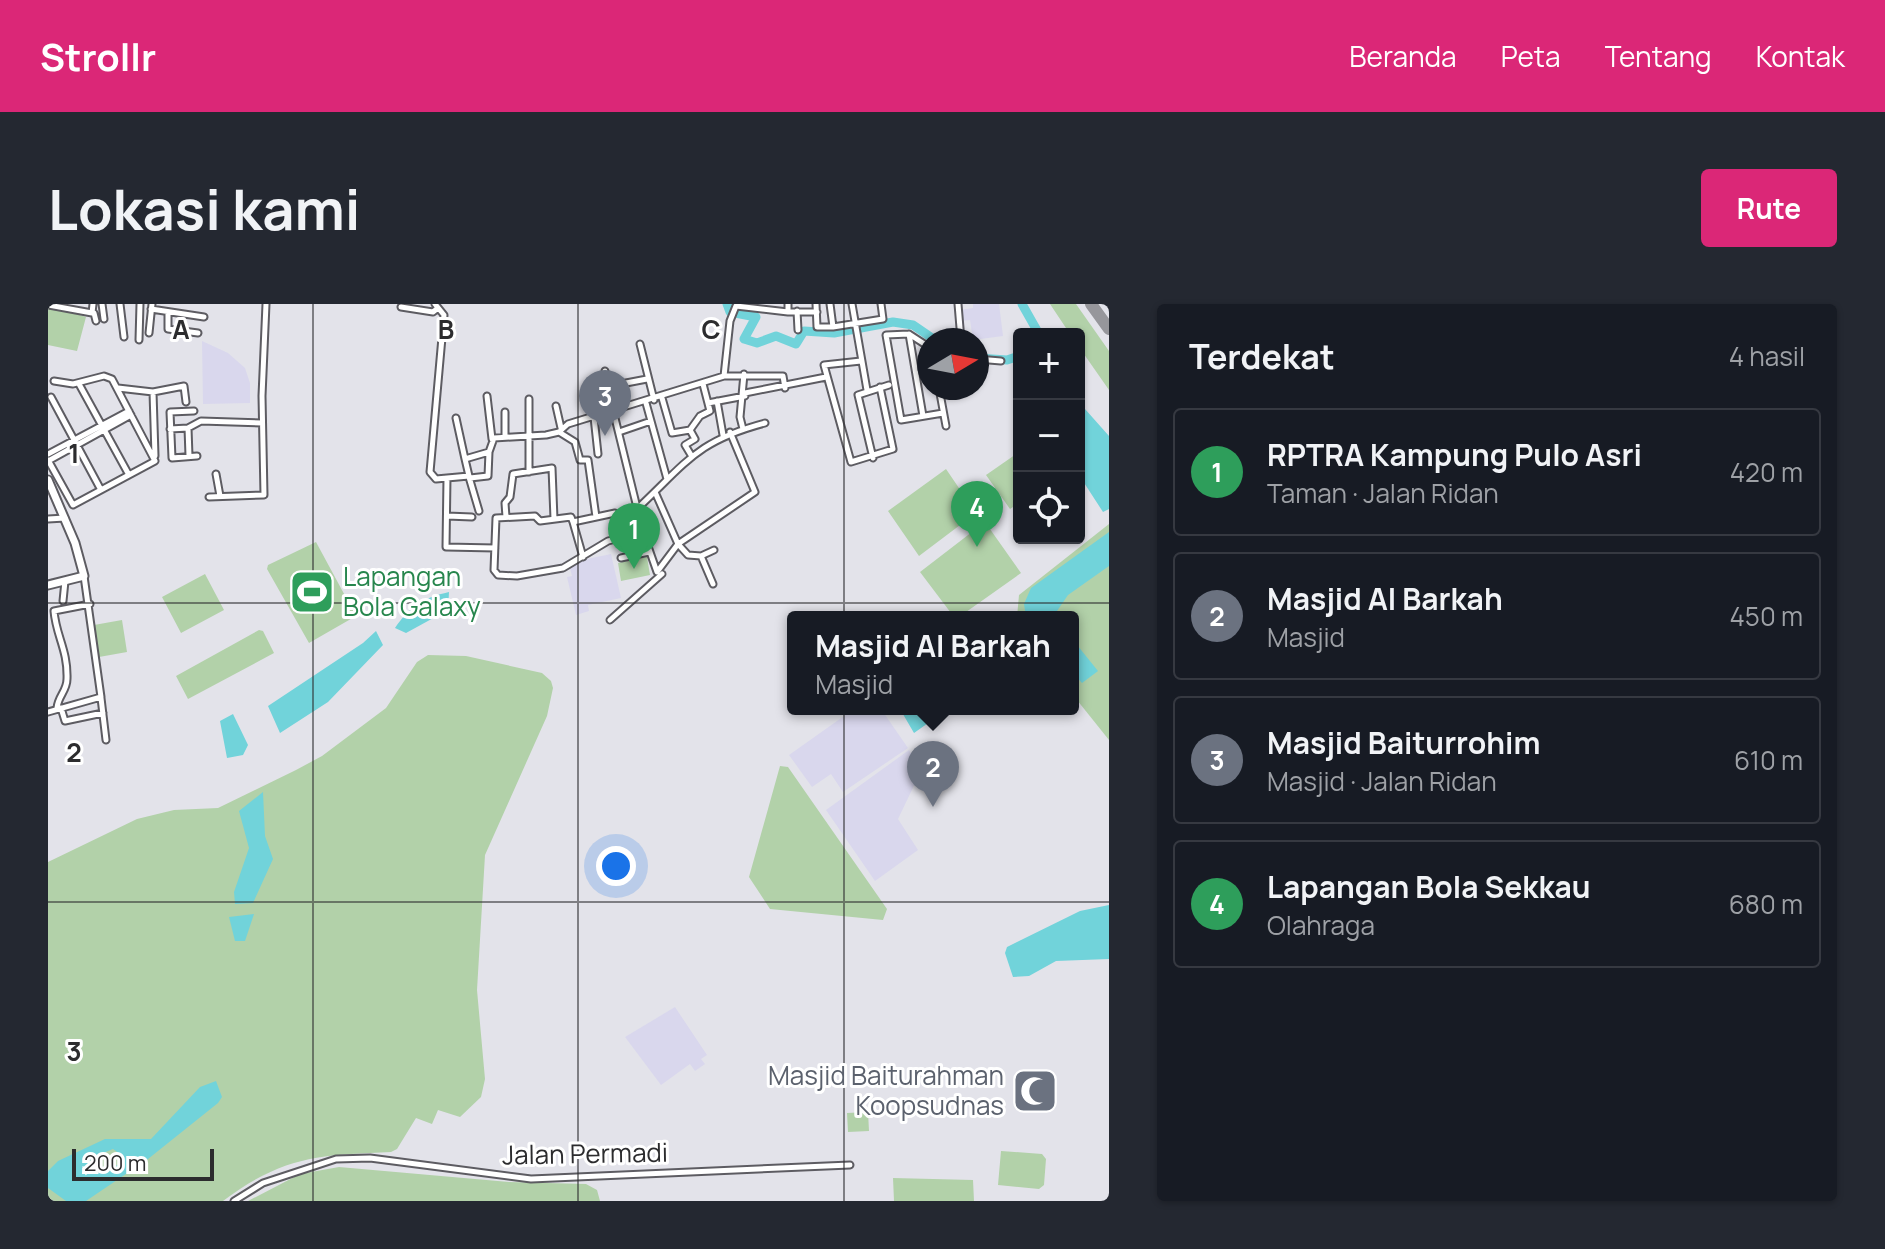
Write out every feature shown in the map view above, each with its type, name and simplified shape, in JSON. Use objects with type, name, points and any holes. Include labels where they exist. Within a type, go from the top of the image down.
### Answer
[{"type":"street","points":[[93,304],[96,321]]},
{"type":"street","points":[[102,304],[104,319]]},
{"type":"street","points":[[120,304],[124,337]]},
{"type":"street","points":[[139,340],[140,304]]},
{"type":"street","points":[[209,497],[263,496],[266,304]]},
{"type":"street","points":[[788,304],[788,312]]},
{"type":"street","points":[[816,304],[817,327],[856,325],[883,319],[881,304]]},
{"type":"street","points":[[830,304],[833,327]]},
{"type":"street","points":[[958,304],[960,328]]},
{"type":"street","points":[[48,305],[94,313]]},
{"type":"street","points":[[724,376],[730,321],[738,305],[788,312],[817,312]]},
{"type":"street","points":[[852,305],[867,390]]},
{"type":"street","points":[[401,307],[414,306],[433,312],[436,306],[444,315],[431,433],[431,475],[436,479],[488,476],[492,440],[487,396]]},
{"type":"street","points":[[149,333],[152,307],[204,317]]},
{"type":"street","points":[[797,311],[798,330]]},
{"type":"street","points":[[168,312],[168,329],[198,333]]},
{"type":"street","points":[[909,334],[923,416]]},
{"type":"street","points":[[917,339],[909,334],[886,335],[901,420],[943,413]]},
{"type":"street","points":[[640,344],[654,400]]},
{"type":"street","points":[[989,360],[1001,361]]},
{"type":"street","points":[[861,361],[824,365],[824,377],[849,458],[855,462],[891,450],[880,387]]},
{"type":"street","points":[[605,371],[605,387],[643,532],[660,573]]},
{"type":"street","points":[[492,440],[531,437],[560,430],[612,410],[646,403],[724,376],[757,373],[759,378],[782,375],[785,388]]},
{"type":"street","points":[[743,429],[740,417],[745,395],[744,374]]},
{"type":"street","points":[[54,381],[79,384],[104,376],[127,388],[153,392],[185,386],[186,402]]},
{"type":"street","points":[[708,403],[824,377]]},
{"type":"street","points":[[605,387],[647,379]]},
{"type":"street","points":[[115,383],[155,461]]},
{"type":"street","points":[[79,384],[129,475]]},
{"type":"street","points":[[662,398],[672,433],[690,430],[700,416],[710,411],[703,384]]},
{"type":"street","points":[[873,458],[858,395],[889,385]]},
{"type":"street","points":[[153,392],[155,461]]},
{"type":"street","points":[[51,397],[101,490]]},
{"type":"street","points":[[529,399],[529,472]]},
{"type":"street","points":[[941,400],[946,426]]},
{"type":"street","points":[[717,401],[723,435]]},
{"type":"street","points":[[646,403],[667,479]]},
{"type":"street","points":[[556,406],[560,430],[575,442],[580,460],[588,460],[596,517]]},
{"type":"street","points":[[194,411],[170,412],[170,429],[172,458],[197,456]]},
{"type":"street","points":[[505,412],[505,437]]},
{"type":"street","points":[[130,413],[48,459],[73,505],[155,461]]},
{"type":"street","points":[[594,417],[598,454]]},
{"type":"street","points":[[456,418],[479,511]]},
{"type":"street","points":[[170,429],[188,428],[201,421],[262,423]]},
{"type":"street","points":[[619,432],[651,421]]},
{"type":"street","points":[[573,522],[616,512],[623,518],[639,511],[691,455],[723,435],[765,423]]},
{"type":"street","points":[[188,428],[189,456]]},
{"type":"street","points":[[690,430],[695,439],[685,446],[691,455]]},
{"type":"street","points":[[610,620],[660,573],[678,544],[755,492],[730,432]]},
{"type":"street","points":[[146,442],[155,442]]},
{"type":"street","points":[[465,459],[489,452]]},
{"type":"street","points":[[506,517],[505,503],[510,497],[513,474],[552,468],[554,519]]},
{"type":"street","points":[[216,474],[220,496]]},
{"type":"street","points":[[447,478],[446,543],[450,549],[495,548]]},
{"type":"street","points":[[48,480],[66,518],[84,576],[106,740]]},
{"type":"street","points":[[655,492],[678,544],[688,555],[701,556],[714,550]]},
{"type":"street","points":[[447,516],[472,517]]},
{"type":"street","points":[[583,557],[571,517],[495,519],[494,570],[498,575],[517,576],[563,568],[583,557],[608,541],[643,532]]},
{"type":"street","points":[[48,519],[66,518]]},
{"type":"street","points":[[621,558],[649,552]]},
{"type":"street","points":[[701,556],[713,584]]},
{"type":"street","points":[[48,585],[84,576]]},
{"type":"street","points":[[63,601],[65,581]]},
{"type":"street","points":[[90,604],[54,611],[56,630],[66,650],[68,683],[58,699],[59,708],[65,721],[103,713]]},
{"type":"street","points":[[48,712],[101,696]]},
{"type":"street","name":"Jalan Permadi","points":[[234,1201],[263,1183],[336,1159],[370,1158],[531,1179],[850,1165]]},
{"type":"shaded area","points":[[973,304],[999,304],[1003,336],[989,338],[989,328],[971,328],[970,320],[959,321],[959,310],[973,308]]},
{"type":"shaded area","points":[[202,341],[228,353],[245,368],[250,383],[250,403],[203,404]]},
{"type":"shaded area","points":[[611,554],[621,598],[588,605],[589,611],[576,615],[567,577],[572,576],[570,568],[577,561]]},
{"type":"shaded area","points":[[846,715],[885,715],[908,748],[843,792],[831,774],[812,787],[789,755]]},
{"type":"shaded area","points":[[909,750],[921,771],[898,819],[918,850],[875,881],[826,810]]},
{"type":"shaded area","points":[[675,1007],[707,1055],[701,1059],[705,1064],[695,1071],[690,1064],[661,1085],[625,1037]]},
{"type":"green space","points":[[1050,304],[1076,304],[1109,351],[1109,390],[1085,356],[1085,328],[1066,328]]},
{"type":"green space","points":[[48,305],[86,317],[77,351],[48,345]]},
{"type":"green space","points":[[1013,456],[1013,507],[1010,509],[986,475]]},
{"type":"green space","points":[[946,469],[976,513],[919,556],[888,511]]},
{"type":"green space","points":[[985,522],[1021,573],[967,611],[949,611],[920,572]]},
{"type":"green space","points":[[1109,524],[1109,740],[1079,702],[1079,611],[1018,611],[1019,595]]},
{"type":"green space","name":"Lapangan Bola Galaxy","points":[[316,542],[356,616],[309,643],[267,569],[268,565]]},
{"type":"green space","points":[[647,557],[650,575],[621,581],[618,563]]},
{"type":"green space","points":[[205,574],[224,610],[181,633],[162,597]]},
{"type":"green space","points":[[122,620],[127,652],[99,657],[94,625]]},
{"type":"green space","points":[[259,630],[263,631],[274,653],[188,699],[176,676]]},
{"type":"green space","points":[[428,655],[466,656],[542,673],[551,681],[553,688],[547,716],[485,855],[477,990],[485,1079],[481,1097],[460,1117],[438,1110],[432,1124],[416,1118],[397,1149],[391,1152],[302,1161],[264,1175],[223,1201],[48,1201],[48,862],[137,819],[174,810],[218,808],[322,756],[386,708],[417,662]]},
{"type":"green space","points":[[780,766],[788,767],[887,909],[883,920],[770,909],[749,877]]},
{"type":"green space","points":[[868,1112],[869,1131],[848,1132],[847,1113]]},
{"type":"green space","points":[[1001,1151],[1042,1154],[1046,1159],[1044,1185],[1039,1189],[998,1185]]},
{"type":"green space","points":[[339,1167],[509,1182],[586,1184],[597,1190],[600,1201],[248,1201],[300,1174]]},
{"type":"green space","points":[[893,1178],[973,1180],[974,1201],[894,1201]]},
{"type":"water","points":[[1085,409],[1109,436],[1109,509],[1103,512],[1085,484]]},
{"type":"water","points":[[1109,532],[1109,566],[1068,595],[1057,611],[1025,611],[1024,604],[1031,588]]},
{"type":"water","points":[[449,592],[448,610],[406,633],[395,628],[418,604]]},
{"type":"water","points":[[376,631],[383,645],[328,702],[280,733],[268,706],[363,643]]},
{"type":"water","points":[[1079,647],[1098,671],[1082,683],[1079,680]]},
{"type":"water","points":[[233,714],[248,745],[243,755],[227,758],[220,721]]},
{"type":"water","points":[[904,715],[940,715],[914,733]]},
{"type":"water","points":[[263,792],[265,836],[273,859],[253,903],[235,904],[234,892],[249,848],[239,811]]},
{"type":"water","points":[[1109,905],[1109,959],[1056,961],[1029,976],[1013,977],[1005,953],[1007,947],[1080,911]]},
{"type":"water","points":[[254,914],[245,941],[235,941],[229,917]]},
{"type":"water","points":[[216,1081],[222,1097],[148,1159],[86,1201],[66,1201],[48,1188],[48,1171],[58,1161],[105,1139],[151,1139],[200,1087]],"holes":[[[113,1149],[124,1157],[121,1165],[89,1168],[91,1158]]]},
{"type":"waterway","points":[[727,304],[730,312],[756,317],[744,339],[757,343],[776,336],[796,344],[804,331],[834,333],[893,322],[917,328]]},
{"type":"waterway","points":[[1022,304],[1036,328]]},
{"type":"waterway","points":[[989,359],[1013,358]]},
{"type":"taxiway","points":[[1091,304],[1109,329]]},
{"type":"place","name":"Masjid Baiturrohim","points":[[605,436]]},
{"type":"place","name":"Lapangan Bola Sekkau","points":[[977,547]]},
{"type":"place","name":"RPTRA Kampung Pulo Asri","points":[[634,569]]},
{"type":"place","name":"Lapangan Bola Galaxy","points":[[312,592]]},
{"type":"place","name":"Masjid Al Barkah","points":[[933,807]]},
{"type":"place","name":"Masjid Baiturahman Koopsudnas","points":[[1035,1091]]}]
